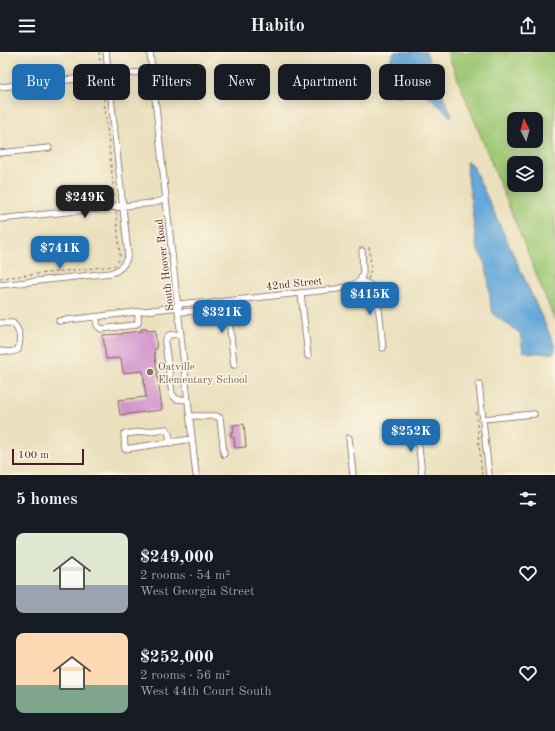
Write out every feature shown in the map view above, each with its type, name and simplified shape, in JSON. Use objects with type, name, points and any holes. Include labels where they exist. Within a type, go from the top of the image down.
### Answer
[{"type":"street","points":[[106,52],[108,64]]},
{"type":"street","name":"South Hoover Road","points":[[150,52],[151,64]]},
{"type":"street","points":[[0,87],[73,79]]},
{"type":"street","points":[[0,285],[111,273],[119,269],[125,263],[128,254],[112,100]]},
{"type":"street","name":"South Hoover Road","points":[[155,100],[196,475]]},
{"type":"street","points":[[0,154],[48,148]]},
{"type":"street","points":[[0,219],[153,203],[166,199]]},
{"type":"street","points":[[362,251],[363,273],[360,281],[367,283],[373,288],[377,297],[382,348]]},
{"type":"street","name":"42nd Street","points":[[59,321],[179,308],[200,302],[204,305],[301,293],[351,286],[360,281]]},
{"type":"street","points":[[301,293],[308,356]]},
{"type":"street","points":[[228,301],[234,365]]},
{"type":"street","points":[[97,317],[97,325],[101,329],[134,325],[138,322],[138,312]]},
{"type":"street","points":[[0,323],[13,323],[20,336],[18,350],[11,352],[0,351]]},
{"type":"street","points":[[181,334],[169,335],[165,343],[172,394],[176,399],[188,400]]},
{"type":"street","points":[[479,384],[489,475]]},
{"type":"street","points":[[483,419],[534,414]]},
{"type":"street","points":[[190,416],[208,415],[220,418],[224,454]]},
{"type":"street","points":[[170,443],[168,431],[166,429],[124,434],[125,449],[170,443],[192,439]]},
{"type":"street","points":[[417,430],[422,475]]},
{"type":"street","points":[[349,438],[353,475]]},
{"type":"path","points":[[99,52],[100,64]]},
{"type":"path","points":[[0,278],[109,266],[116,264],[119,261],[120,256],[116,206],[105,100]]},
{"type":"path","points":[[476,408],[482,475]]},
{"type":"green space","points":[[447,52],[555,52],[555,321]]},
{"type":"water","points":[[395,52],[426,52],[431,64],[390,64],[392,54]]},
{"type":"water","points":[[433,100],[445,100],[451,113],[451,117]]},
{"type":"water","points":[[466,162],[472,164],[555,346],[555,351],[553,353],[532,353],[523,351],[520,333],[494,315],[491,307],[488,277],[484,260],[477,249]]},
{"type":"building","name":"Oatville Elementary School","points":[[141,329],[147,329],[147,331],[155,330],[157,349],[154,349],[162,410],[120,415],[118,400],[146,397],[143,371],[123,373],[121,358],[106,359],[103,335],[142,331]]},
{"type":"building","points":[[244,424],[246,447],[235,448],[234,437],[231,437],[231,432],[234,432],[233,425]]},
{"type":"place","name":"Oatville Elementary School","points":[[150,372]]}]
